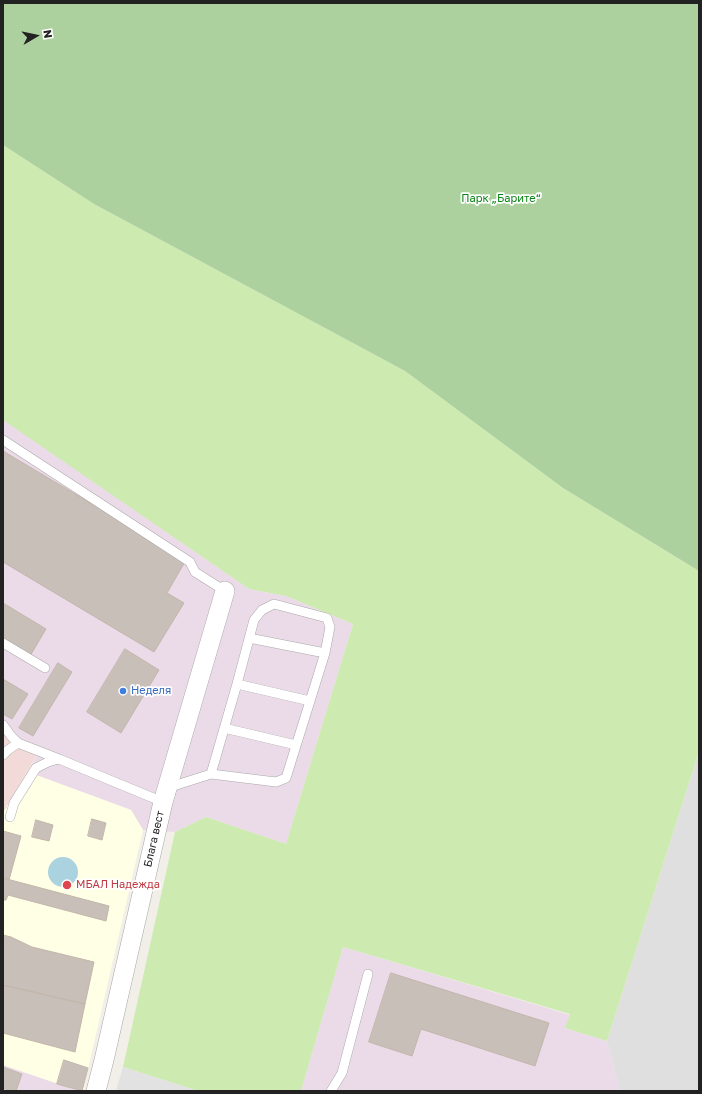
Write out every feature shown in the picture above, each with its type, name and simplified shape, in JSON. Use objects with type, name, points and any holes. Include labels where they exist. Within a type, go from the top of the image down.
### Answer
[{"type":"street","name":"Блага вест","points":[[96,1091],[165,795],[225,591]]},
{"type":"lane","points":[[3,440],[190,562],[194,572],[225,591]]},
{"type":"lane","points":[[3,725],[18,743],[59,759],[165,795],[211,774],[276,782],[286,778],[310,702],[325,653],[330,627],[327,618],[274,604],[262,610],[254,620],[211,774]]},
{"type":"lane","points":[[249,638],[325,653]]},
{"type":"lane","points":[[3,643],[45,668]]},
{"type":"lane","points":[[237,684],[310,702]]},
{"type":"lane","points":[[224,728],[296,745]]},
{"type":"lane","points":[[3,755],[18,743]]},
{"type":"lane","points":[[10,817],[14,803],[36,768],[48,762],[59,759]]},
{"type":"lane","points":[[331,1091],[342,1073],[368,974]]},
{"type":"shaded area","points":[[3,419],[249,589],[286,596],[353,624],[286,844],[206,817],[175,832],[143,830],[131,810],[28,772],[41,748],[3,735]]},
{"type":"shaded area","points":[[3,735],[41,748],[3,813]]},
{"type":"shaded area","points":[[699,751],[699,1091],[620,1091],[607,1041]]},
{"type":"shaded area","name":"МБАЛ Надежда","points":[[28,772],[131,810],[143,830],[83,1091],[79,1091],[3,1065],[3,813]]},
{"type":"shaded area","points":[[343,947],[570,1015],[565,1028],[607,1041],[620,1091],[301,1091]]},
{"type":"shaded area","points":[[3,1065],[79,1091],[3,1091]]},
{"type":"shaded area","points":[[123,1067],[198,1091],[116,1091]]},
{"type":"green space","name":"Парк „Барите“","points":[[3,3],[699,3],[699,571],[563,488],[405,371],[94,204],[3,145]]},
{"type":"green space","points":[[3,145],[94,204],[405,371],[563,488],[699,571],[699,751],[607,1041],[565,1028],[570,1014],[343,947],[301,1091],[198,1091],[123,1067],[175,832],[206,817],[286,844],[353,624],[286,596],[249,589],[3,420]]},
{"type":"water","points":[[63,857],[69,858],[77,866],[77,878],[69,886],[63,887],[57,886],[49,878],[48,872],[49,866],[57,858]]},
{"type":"building","points":[[3,451],[186,560],[167,593],[184,603],[154,652],[3,562]]},
{"type":"building","points":[[3,603],[46,629],[30,656],[3,640]]},
{"type":"building","points":[[125,649],[159,670],[121,733],[87,712]]},
{"type":"building","points":[[58,663],[72,672],[33,736],[19,728]]},
{"type":"building","points":[[3,679],[28,694],[12,719],[3,714]]},
{"type":"building","points":[[92,819],[106,823],[102,840],[88,836]]},
{"type":"building","points":[[36,820],[53,825],[49,841],[32,837]]},
{"type":"building","points":[[3,831],[21,836],[9,880],[3,878]]},
{"type":"building","points":[[3,878],[109,906],[106,921],[8,895],[6,900],[3,900]]},
{"type":"building","points":[[3,935],[11,937],[32,947],[94,962],[85,1004],[3,985]]},
{"type":"building","points":[[391,973],[549,1023],[535,1066],[421,1029],[412,1056],[369,1042]]},
{"type":"building","points":[[3,985],[85,1004],[75,1052],[3,1033]]},
{"type":"building","points":[[64,1060],[88,1068],[82,1091],[57,1084]]},
{"type":"building","points":[[3,1067],[22,1074],[16,1091],[3,1088]]},
{"type":"place","name":"Неделя","points":[[123,691]]},
{"type":"place","name":"МБАЛ Надежда","points":[[67,885]]}]
